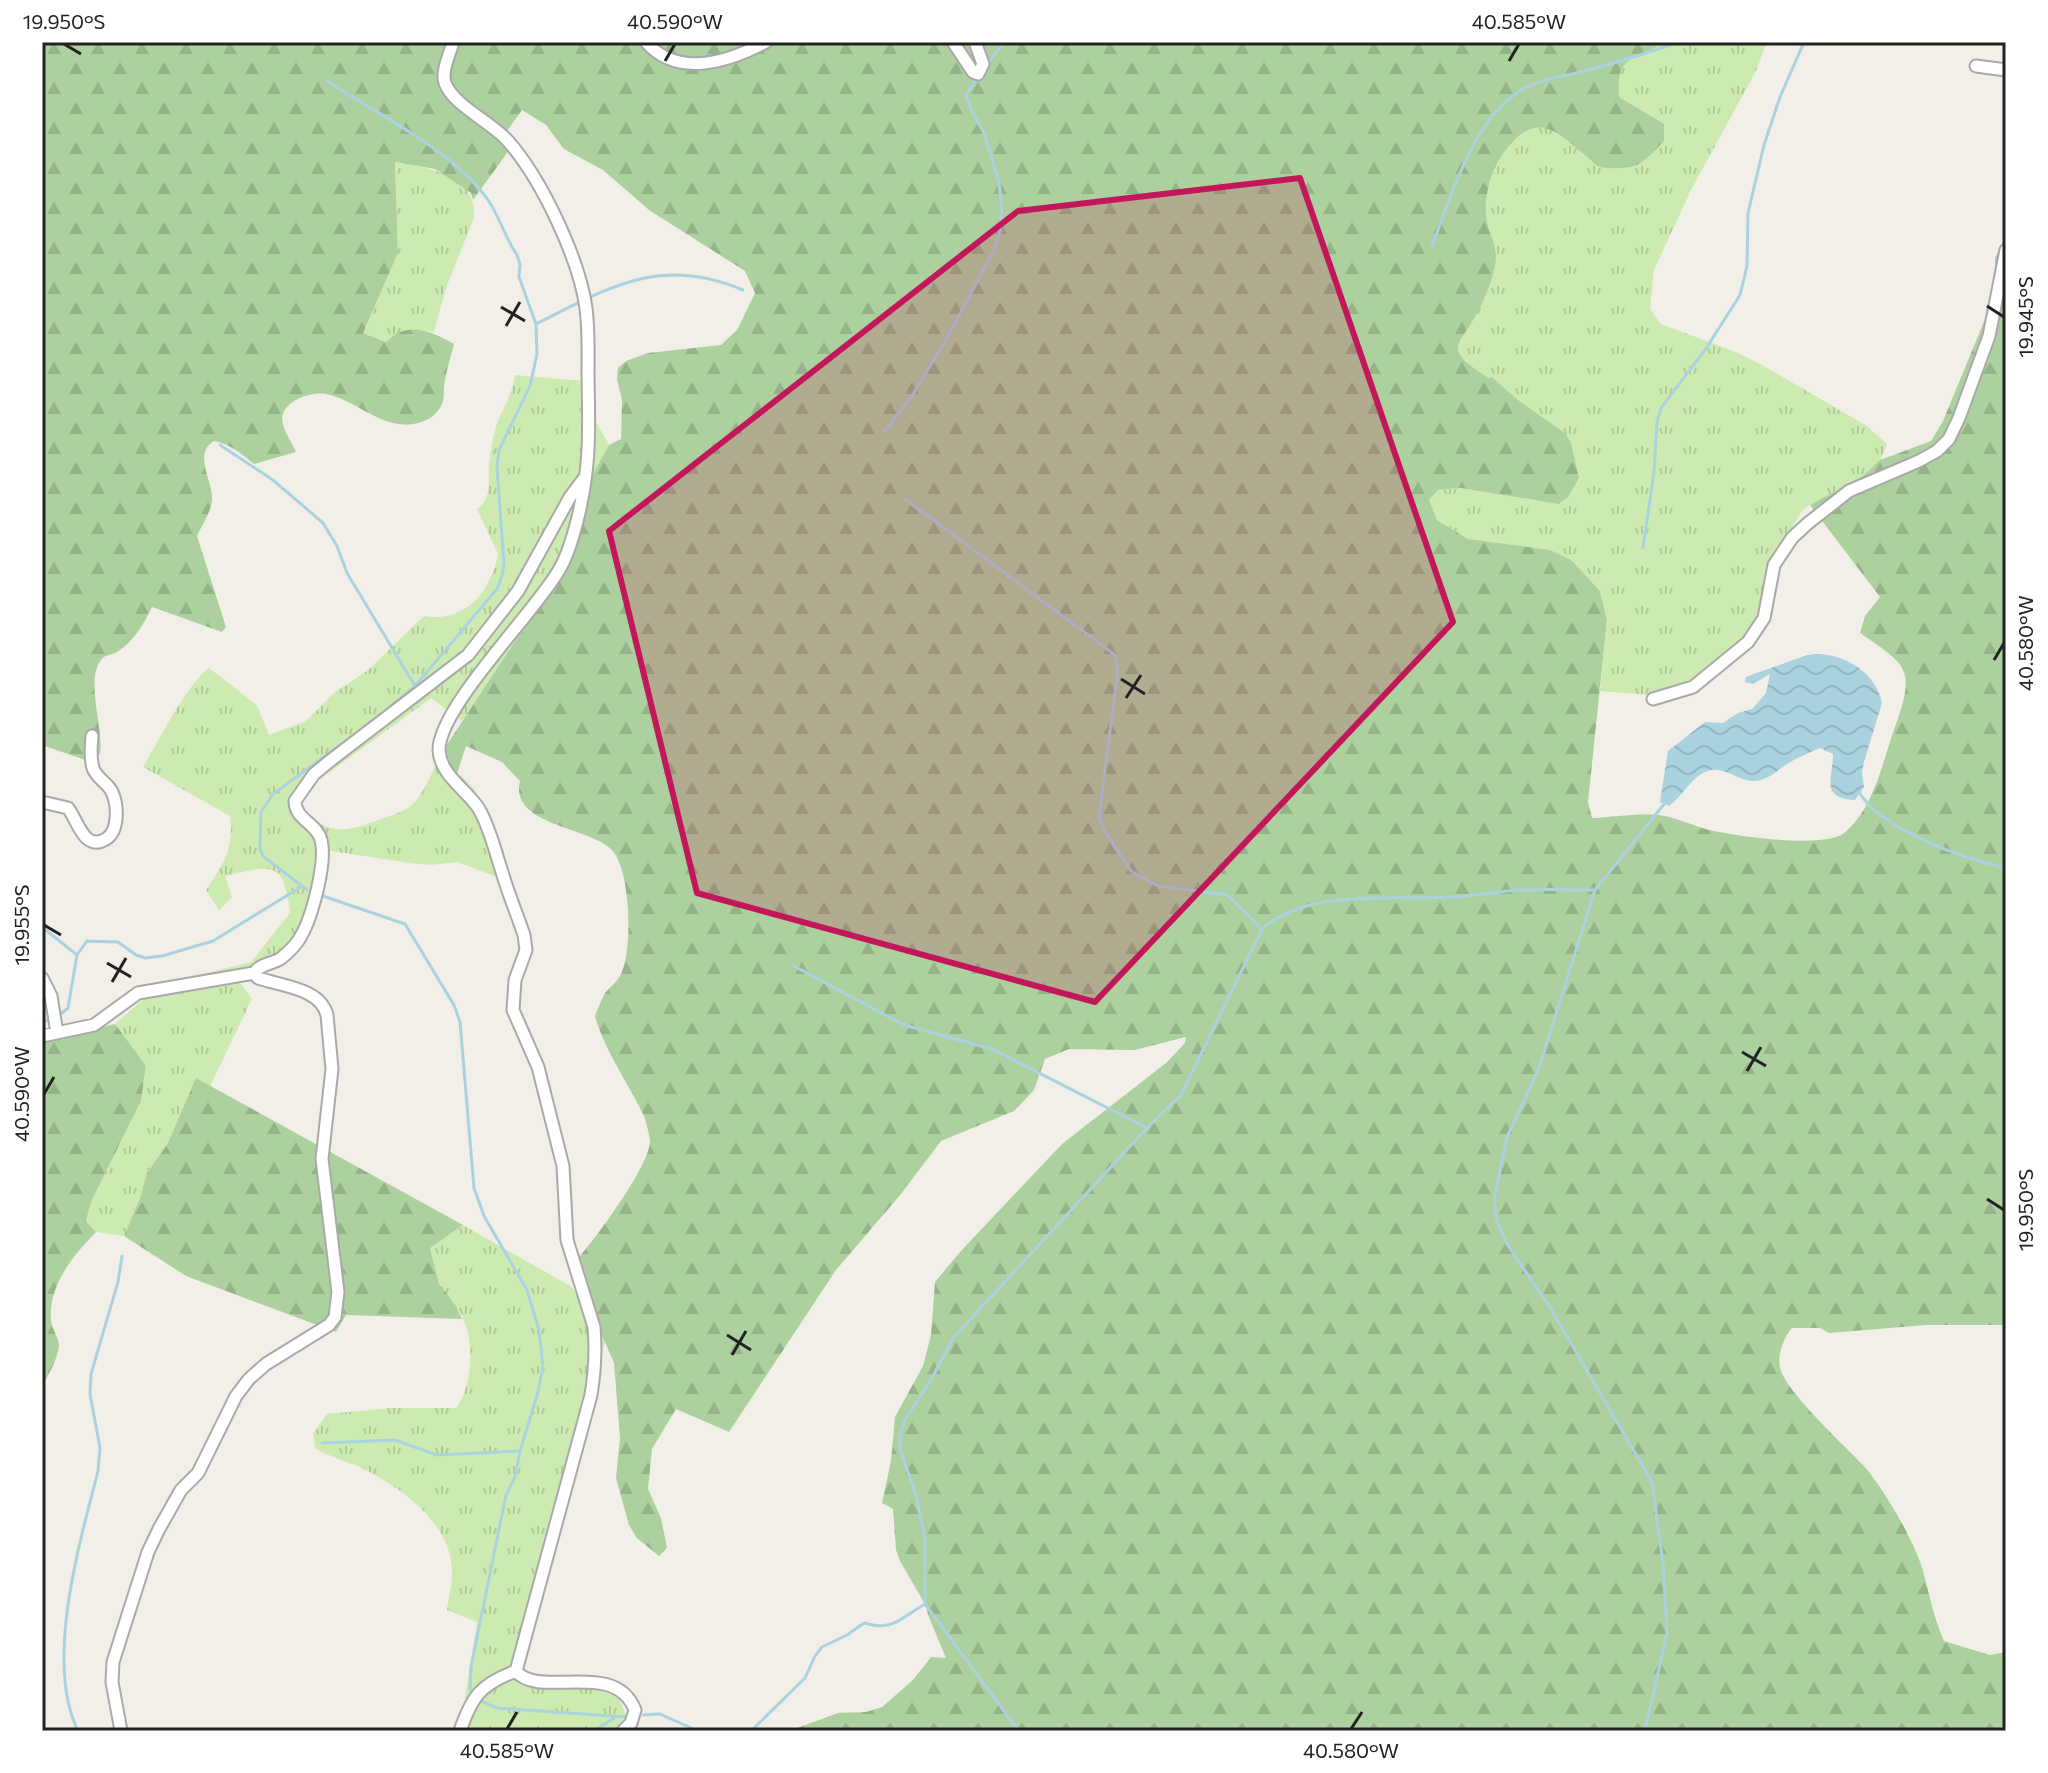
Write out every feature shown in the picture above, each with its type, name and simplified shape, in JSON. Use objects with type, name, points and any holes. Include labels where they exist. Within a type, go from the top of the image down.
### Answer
[{"type":"street","points":[[453,42],[444,74],[449,91],[509,141],[541,193],[575,261],[586,308],[589,344],[590,438],[587,475],[572,540],[561,567],[541,598],[499,647],[458,706],[446,727],[439,750],[446,770],[479,811],[524,935],[526,950],[515,980],[513,1010],[538,1067],[563,1166],[567,1240],[594,1327],[596,1360],[591,1395],[516,1671]]},
{"type":"street","points":[[646,42],[666,58],[700,64],[717,62],[766,42]]},
{"type":"street","points":[[953,42],[973,72],[978,74],[983,64],[975,42]]},
{"type":"street","points":[[1976,66],[2006,70]]},
{"type":"street","points":[[1653,699],[1693,687],[1748,642],[1764,618],[1774,565],[1792,538],[1807,524],[1849,491],[1919,461],[1937,451],[1949,439],[1963,410],[1989,336],[2006,250]]},
{"type":"street","points":[[42,1036],[94,1025],[138,993],[254,973],[256,969],[279,959],[301,936],[320,874],[321,840],[297,813],[295,801],[299,794],[331,760],[468,655],[518,591],[570,497],[587,475]]},
{"type":"street","points":[[42,802],[68,808],[84,837],[91,841],[101,841],[113,832],[116,812],[113,795],[94,771],[92,736]]},
{"type":"street","points":[[121,1731],[112,1682],[113,1662],[148,1552],[159,1529],[181,1490],[198,1473],[236,1396],[249,1379],[266,1364],[324,1331],[333,1321],[337,1307],[338,1292],[322,1159],[332,1069],[327,1015],[316,997],[258,978],[254,973]]},
{"type":"street","points":[[42,978],[51,996],[57,1033]]},
{"type":"street","points":[[460,1731],[472,1700],[480,1690],[494,1679],[516,1671]]},
{"type":"street","points":[[516,1671],[534,1681],[586,1682],[614,1688],[631,1701],[635,1710],[631,1723],[623,1731]]},
{"type":"highlighted area","points":[[1300,178],[1453,622],[1095,1002],[697,893],[609,531],[1018,211]]},
{"type":"green space","points":[[42,42],[1664,42],[1629,61],[1620,73],[1619,97],[1664,124],[1664,141],[1649,156],[1631,167],[1600,167],[1557,133],[1539,127],[1530,129],[1510,145],[1498,162],[1487,194],[1486,216],[1496,255],[1494,268],[1480,308],[1458,347],[1459,353],[1474,368],[1492,377],[1518,400],[1565,433],[1571,443],[1579,478],[1568,497],[1559,504],[1460,488],[1438,490],[1429,500],[1437,520],[1468,539],[1550,550],[1571,560],[1600,591],[1607,620],[1588,802],[1592,818],[1656,815],[1706,829],[1756,838],[1798,841],[1833,838],[1855,823],[1871,797],[1902,705],[1906,679],[1897,661],[1860,633],[1865,616],[1880,597],[1810,505],[1863,476],[1880,460],[1931,441],[1943,421],[1995,295],[1995,258],[2006,235],[2006,1325],[1926,1325],[1829,1333],[1820,1328],[1792,1328],[1782,1346],[1779,1363],[1793,1390],[1863,1465],[1898,1515],[1919,1559],[1944,1641],[1990,1655],[2006,1652],[2006,1731],[789,1731],[838,1713],[866,1712],[882,1707],[913,1680],[931,1657],[946,1658],[925,1604],[896,1550],[893,1509],[882,1503],[891,1461],[895,1417],[923,1366],[931,1335],[935,1282],[1062,1144],[1166,1063],[1185,1043],[1186,1037],[1135,1050],[1069,1049],[1045,1059],[1034,1090],[1014,1111],[941,1141],[901,1194],[836,1270],[729,1432],[676,1409],[652,1449],[648,1489],[661,1518],[667,1548],[659,1556],[637,1538],[629,1525],[616,1478],[620,1438],[614,1363],[580,1301],[580,1256],[633,1182],[650,1140],[644,1116],[595,1016],[605,993],[620,977],[625,962],[628,910],[623,873],[611,849],[586,835],[538,816],[526,807],[520,796],[520,781],[502,762],[466,746],[457,774],[447,766],[444,749],[547,598],[558,570],[573,510],[609,445],[621,439],[622,400],[618,368],[626,361],[648,353],[721,345],[737,330],[755,293],[745,271],[649,210],[603,170],[564,149],[546,125],[522,110],[502,138],[510,149],[473,200],[471,193],[435,169],[395,162],[398,253],[363,333],[386,342],[403,331],[420,330],[454,344],[441,406],[430,418],[416,424],[402,425],[376,417],[339,398],[311,394],[289,404],[282,417],[296,452],[254,464],[231,447],[214,441],[205,453],[204,461],[212,493],[211,505],[197,536],[226,627],[222,632],[152,607],[133,638],[117,652],[103,658],[97,669],[95,692],[100,754],[91,762],[42,745]]},
{"type":"green space","points":[[1664,42],[1767,42],[1756,71],[1691,190],[1654,270],[1650,309],[1661,324],[1762,365],[1867,426],[1887,444],[1879,464],[1803,509],[1767,571],[1758,615],[1742,640],[1685,688],[1662,696],[1600,691],[1607,620],[1600,591],[1499,544],[1468,539],[1437,520],[1429,500],[1438,490],[1460,488],[1539,501],[1565,433],[1493,378],[1472,369],[1462,360],[1459,351],[1459,339],[1482,302],[1495,265],[1486,214],[1489,187],[1510,144],[1533,128],[1546,127],[1559,133],[1600,167],[1619,97],[1617,74],[1623,64]]},
{"type":"green space","points":[[395,162],[435,171],[460,183],[473,204],[474,218],[446,288],[434,332],[409,331],[397,334],[387,342],[363,333],[398,253]]},
{"type":"green space","points":[[515,375],[585,381],[590,411],[609,445],[573,510],[558,570],[547,598],[462,721],[431,698],[301,793],[297,803],[326,827],[356,827],[412,805],[436,763],[467,781],[478,795],[493,828],[508,881],[457,862],[430,865],[325,850],[313,916],[300,947],[279,968],[237,979],[252,999],[210,1086],[196,1079],[168,1143],[147,1173],[124,1236],[96,1232],[86,1221],[91,1202],[141,1101],[146,1067],[115,1024],[151,992],[182,979],[251,962],[290,913],[282,878],[269,869],[225,876],[232,897],[219,910],[206,890],[229,847],[230,816],[143,767],[182,700],[209,668],[257,705],[269,735],[306,721],[335,692],[367,671],[424,616],[452,614],[474,602],[483,592],[495,568],[498,554],[477,509],[488,492],[494,437]]},
{"type":"green space","points":[[115,1024],[146,1066],[141,1101],[91,1202],[86,1221],[96,1232],[71,1261],[58,1283],[51,1321],[59,1346],[42,1388],[42,1036]]},
{"type":"green space","points":[[196,1078],[463,1225],[430,1248],[439,1284],[462,1319],[346,1315],[336,1332],[186,1276],[124,1236],[147,1173],[168,1143]]},
{"type":"green space","points":[[463,1225],[572,1287],[605,1342],[565,1514],[545,1573],[522,1677],[582,1676],[603,1680],[617,1695],[633,1731],[460,1731],[477,1622],[447,1610],[452,1574],[444,1540],[424,1512],[396,1488],[366,1470],[315,1448],[313,1434],[327,1414],[391,1408],[456,1408],[470,1371],[470,1342],[462,1316],[441,1288],[430,1248]]},
{"type":"water","points":[[1807,655],[1841,658],[1860,668],[1874,683],[1882,703],[1864,762],[1864,787],[1855,800],[1832,791],[1833,754],[1820,748],[1759,780],[1747,780],[1717,770],[1705,772],[1669,806],[1660,802],[1668,751],[1705,722],[1723,723],[1738,713],[1752,709],[1766,693],[1770,674],[1753,684],[1745,682],[1746,677]]},
{"type":"waterway","points":[[986,65],[1005,42]]},
{"type":"waterway","points":[[1432,246],[1468,156],[1494,114],[1510,98],[1540,82],[1677,42]]},
{"type":"waterway","points":[[1643,548],[1661,408],[1705,350],[1740,295],[1747,266],[1748,213],[1764,145],[1780,97],[1804,42]]},
{"type":"waterway","points":[[884,432],[912,396],[948,336],[994,250],[1000,232],[999,182],[984,133],[966,95],[977,78]]},
{"type":"waterway","points":[[326,80],[435,149],[473,182],[488,200],[517,255],[519,277],[536,324],[537,354],[530,386],[499,450],[497,468],[504,563],[497,589],[415,686],[381,715]]},
{"type":"waterway","points":[[536,324],[588,298],[636,280],[686,275],[743,290]]},
{"type":"waterway","points":[[220,445],[273,480],[323,523],[337,546],[347,573],[415,686]]},
{"type":"waterway","points":[[905,499],[1115,655],[1118,669],[1099,817],[1105,832],[1131,871],[1158,886],[1227,895],[1261,928]]},
{"type":"waterway","points":[[307,890],[263,856],[260,849],[261,812],[273,794],[372,722]]},
{"type":"waterway","points":[[1859,792],[1885,819],[1925,841],[2006,868]]},
{"type":"waterway","points":[[1645,1731],[1667,1633],[1663,1563],[1652,1482],[1551,1309],[1507,1244],[1497,1221],[1494,1200],[1507,1137],[1539,1068],[1595,890],[1665,803]]},
{"type":"waterway","points":[[61,1014],[68,1008],[77,955],[87,941],[118,942],[145,958],[162,956],[213,941],[301,887]]},
{"type":"waterway","points":[[1019,1731],[925,1604],[925,1540],[916,1495],[900,1449],[900,1435],[905,1420],[953,1338],[1181,1095],[1262,929],[1282,916],[1328,901],[1453,897],[1521,890],[1595,890]]},
{"type":"waterway","points":[[323,896],[405,924],[454,1005],[460,1022],[474,1188],[484,1216],[527,1290],[539,1330],[543,1367],[515,1477],[506,1495],[471,1667],[470,1690]]},
{"type":"waterway","points":[[42,927],[77,955]]},
{"type":"waterway","points":[[792,965],[904,1025],[992,1049],[1147,1128]]},
{"type":"waterway","points":[[42,1022],[47,1020]]},
{"type":"waterway","points":[[78,1731],[68,1703],[64,1671],[68,1602],[98,1471],[100,1448],[90,1394],[91,1374],[118,1282],[122,1256]]},
{"type":"waterway","points":[[322,1443],[395,1440],[437,1455],[520,1451]]},
{"type":"waterway","points":[[751,1731],[805,1678],[822,1647],[864,1623],[890,1624],[925,1604]]},
{"type":"waterway","points":[[481,1701],[497,1708],[626,1717]]},
{"type":"waterway","points":[[643,1715],[660,1714],[698,1731]]},
{"type":"waterway","points":[[594,1731],[614,1718]]}]
